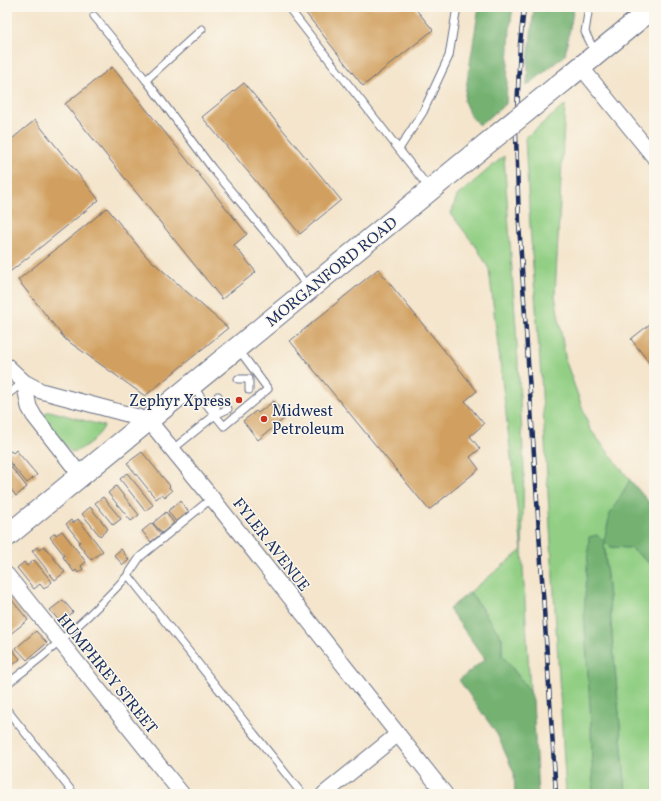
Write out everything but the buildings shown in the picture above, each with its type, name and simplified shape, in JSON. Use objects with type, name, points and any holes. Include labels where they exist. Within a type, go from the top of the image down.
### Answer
[{"type":"street","name":"MORGANFORD ROAD","points":[[7,536],[654,7]]},
{"type":"street","points":[[581,67],[653,153]]},
{"type":"street","name":"FYLER AVENUE","points":[[7,366],[24,382],[41,391],[128,414],[147,422],[161,435],[445,794]]},
{"type":"street","points":[[24,382],[29,407],[34,416],[81,476]]},
{"type":"street","name":"HUMPHREY STREET","points":[[7,575],[182,794]]},
{"type":"street","points":[[324,794],[398,734]]},
{"type":"lane","points":[[288,7],[431,190]]},
{"type":"lane","points":[[399,149],[422,112],[449,56],[457,7]]},
{"type":"lane","points":[[589,7],[585,32],[596,54]]},
{"type":"lane","points":[[94,16],[146,80],[212,168],[280,250],[310,289]]},
{"type":"lane","points":[[146,80],[202,29]]},
{"type":"lane","points":[[192,385],[224,426],[268,389],[237,348]]},
{"type":"lane","points":[[238,379],[250,379],[257,374]]},
{"type":"lane","points":[[248,390],[250,379]]},
{"type":"lane","points":[[7,395],[24,382]]},
{"type":"lane","points":[[215,415],[218,396]]},
{"type":"lane","points":[[173,450],[215,415],[228,409]]},
{"type":"lane","points":[[7,684],[60,642],[107,599],[128,576],[140,558],[212,498]]},
{"type":"lane","points":[[128,576],[302,794]]},
{"type":"lane","points":[[7,710],[74,794]]},
{"type":"green space","points":[[479,7],[513,7],[510,28],[506,104],[479,125],[470,115],[464,101]]},
{"type":"green space","points":[[534,7],[574,7],[565,55],[527,86],[528,62]]},
{"type":"green space","points":[[565,105],[555,295],[566,362],[590,429],[630,480],[611,514],[611,547],[631,548],[654,567],[654,794],[626,794],[604,541],[591,723],[593,794],[566,794],[525,138]]},
{"type":"green space","points":[[504,156],[524,467],[522,550],[489,269],[477,248],[451,214],[457,196]]},
{"type":"green space","points":[[50,411],[104,426],[99,434],[90,443],[71,452],[44,419],[45,413]]},
{"type":"green space","points":[[630,480],[654,508],[654,567],[631,548],[611,547],[604,542],[626,794],[593,794],[591,723],[584,613],[589,537],[597,535],[604,541],[610,514]]},
{"type":"green space","points":[[522,550],[530,691],[502,655],[502,638],[470,592]]},
{"type":"green space","points":[[470,592],[502,638],[502,655],[530,691],[533,700],[538,794],[515,794],[514,773],[497,734],[459,680],[485,659],[449,609]]},
{"type":"railway","points":[[524,7],[520,44],[516,135],[519,223],[556,794]]},
{"type":"place","name":"Zephyr Xpress","points":[[239,400]]},
{"type":"place","name":"Midwest Petroleum","points":[[264,419]]}]
